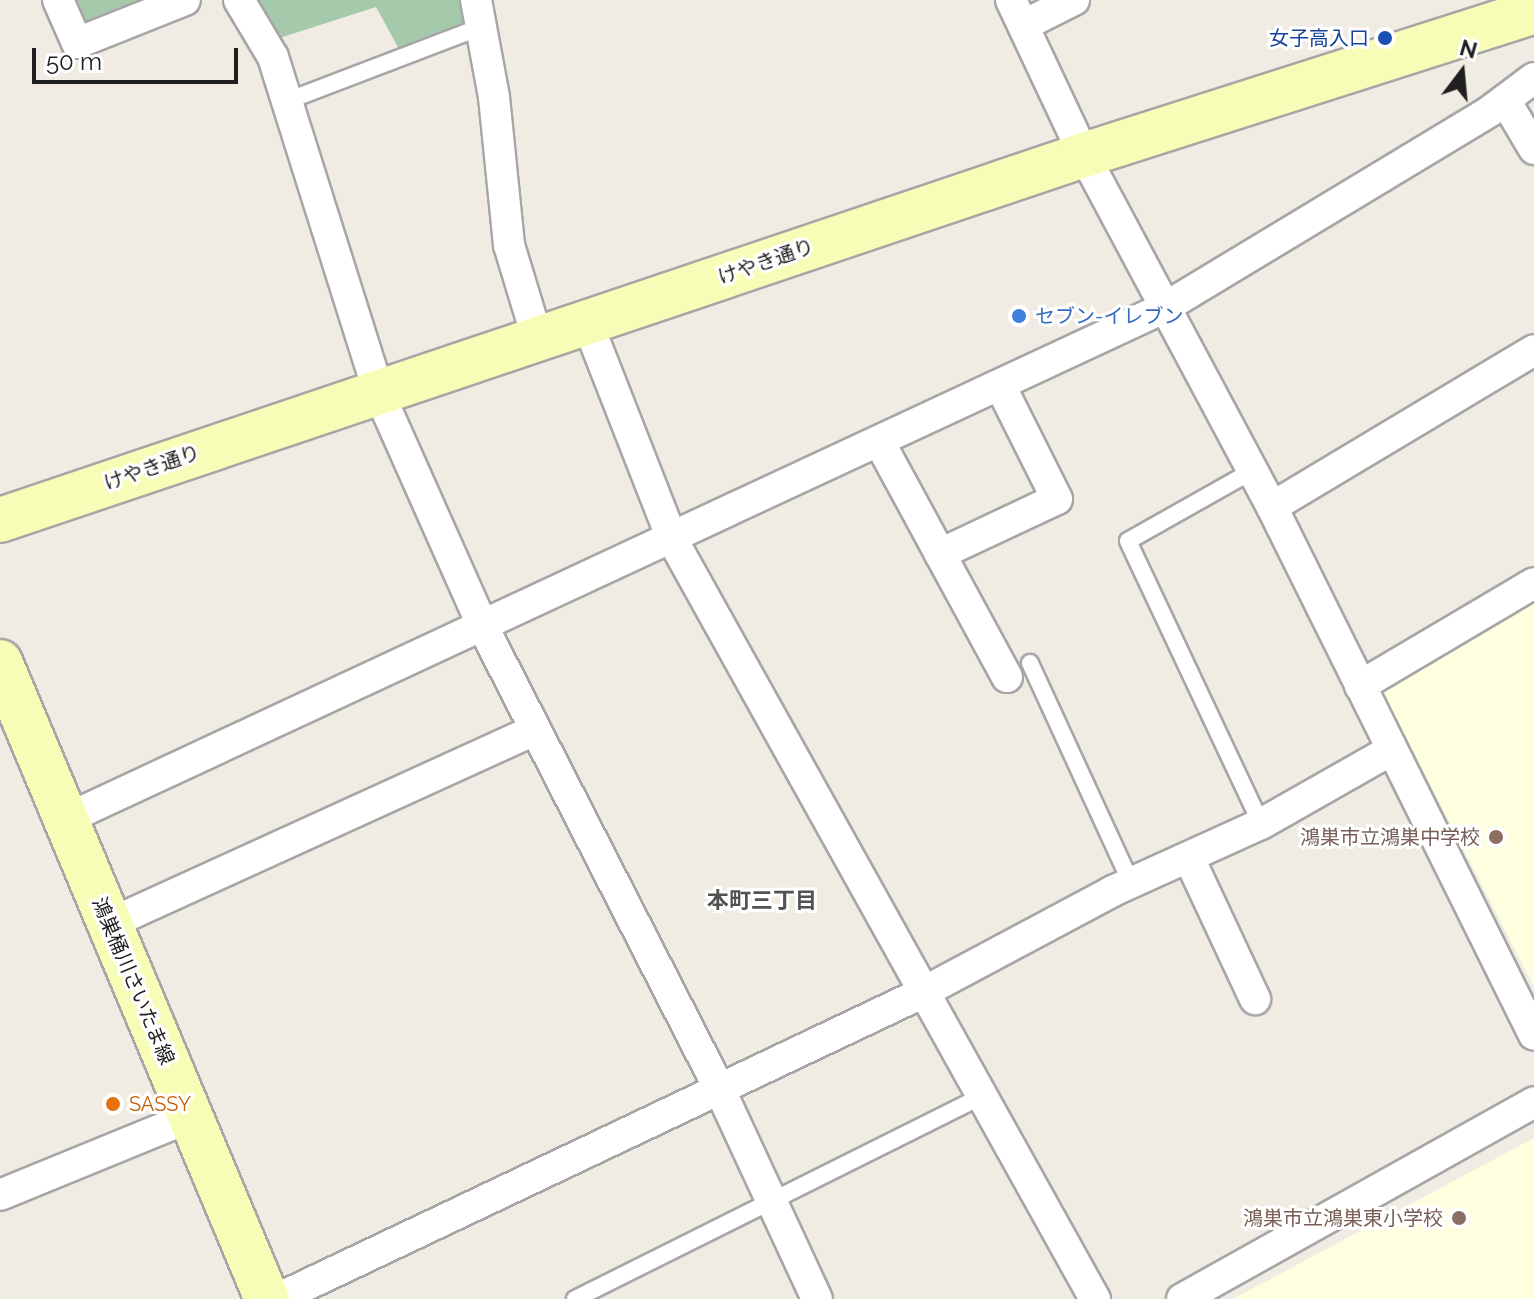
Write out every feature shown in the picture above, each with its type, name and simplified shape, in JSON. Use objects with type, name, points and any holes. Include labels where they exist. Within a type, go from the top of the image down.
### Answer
[{"type":"main road","name":"けやき通り","points":[[0,520],[1084,155],[1534,11]]},
{"type":"main road","name":"鴻巣桶川さいたま線","points":[[0,662],[267,1299]]},
{"type":"street","points":[[58,0],[77,43],[185,0]]},
{"type":"street","points":[[239,0],[273,57],[378,391],[482,625],[720,1090],[769,1207],[817,1299]]},
{"type":"street","points":[[1074,0],[1018,13],[1084,155],[1272,507],[1534,1035]]},
{"type":"street","points":[[478,13],[509,245],[537,337]]},
{"type":"street","points":[[66,819],[482,625],[881,445],[1164,308],[1505,100],[1534,78]]},
{"type":"street","points":[[1505,100],[1534,149]]},
{"type":"street","points":[[587,322],[672,539],[1095,1299]]},
{"type":"street","points":[[1272,507],[1534,350]]},
{"type":"street","points":[[940,554],[1057,499],[1001,387]]},
{"type":"street","points":[[881,445],[940,554],[1018,670]]},
{"type":"street","points":[[1360,686],[1534,583]]},
{"type":"street","points":[[109,924],[534,730]]},
{"type":"street","points":[[277,1299],[922,993],[1131,883],[1261,824],[1391,750]]},
{"type":"street","points":[[1189,858],[1255,999]]},
{"type":"street","points":[[1182,1299],[1534,1102]]},
{"type":"street","points":[[0,1195],[190,1117]]},
{"type":"lane","points":[[287,101],[478,13]]},
{"type":"lane","points":[[1252,471],[1128,541],[1261,824]]},
{"type":"lane","points":[[1018,670],[1131,883]]},
{"type":"lane","points":[[575,1299],[769,1207],[982,1096]]},
{"type":"shaded area","points":[[58,0],[185,0],[77,43]]},
{"type":"shaded area","points":[[239,0],[468,0],[474,18],[399,49],[376,7],[264,43]]},
{"type":"shaded area","name":"鴻巣市立鴻巣中学校","points":[[1534,599],[1534,987],[1381,688]]},
{"type":"shaded area","name":"鴻巣市立鴻巣東小学校","points":[[1534,1138],[1534,1299],[1233,1299]]},
{"type":"place","name":"女子高入口","points":[[1385,38]]},
{"type":"place","name":"セブン-イレブン","points":[[1019,316]]},
{"type":"place","name":"鴻巣市立鴻巣中学校","points":[[1496,837]]},
{"type":"place","name":"SASSY","points":[[113,1104]]},
{"type":"place","name":"鴻巣市立鴻巣東小学校","points":[[1459,1218]]},
{"type":"district","name":"本町三丁目","points":[[762,901]]}]
